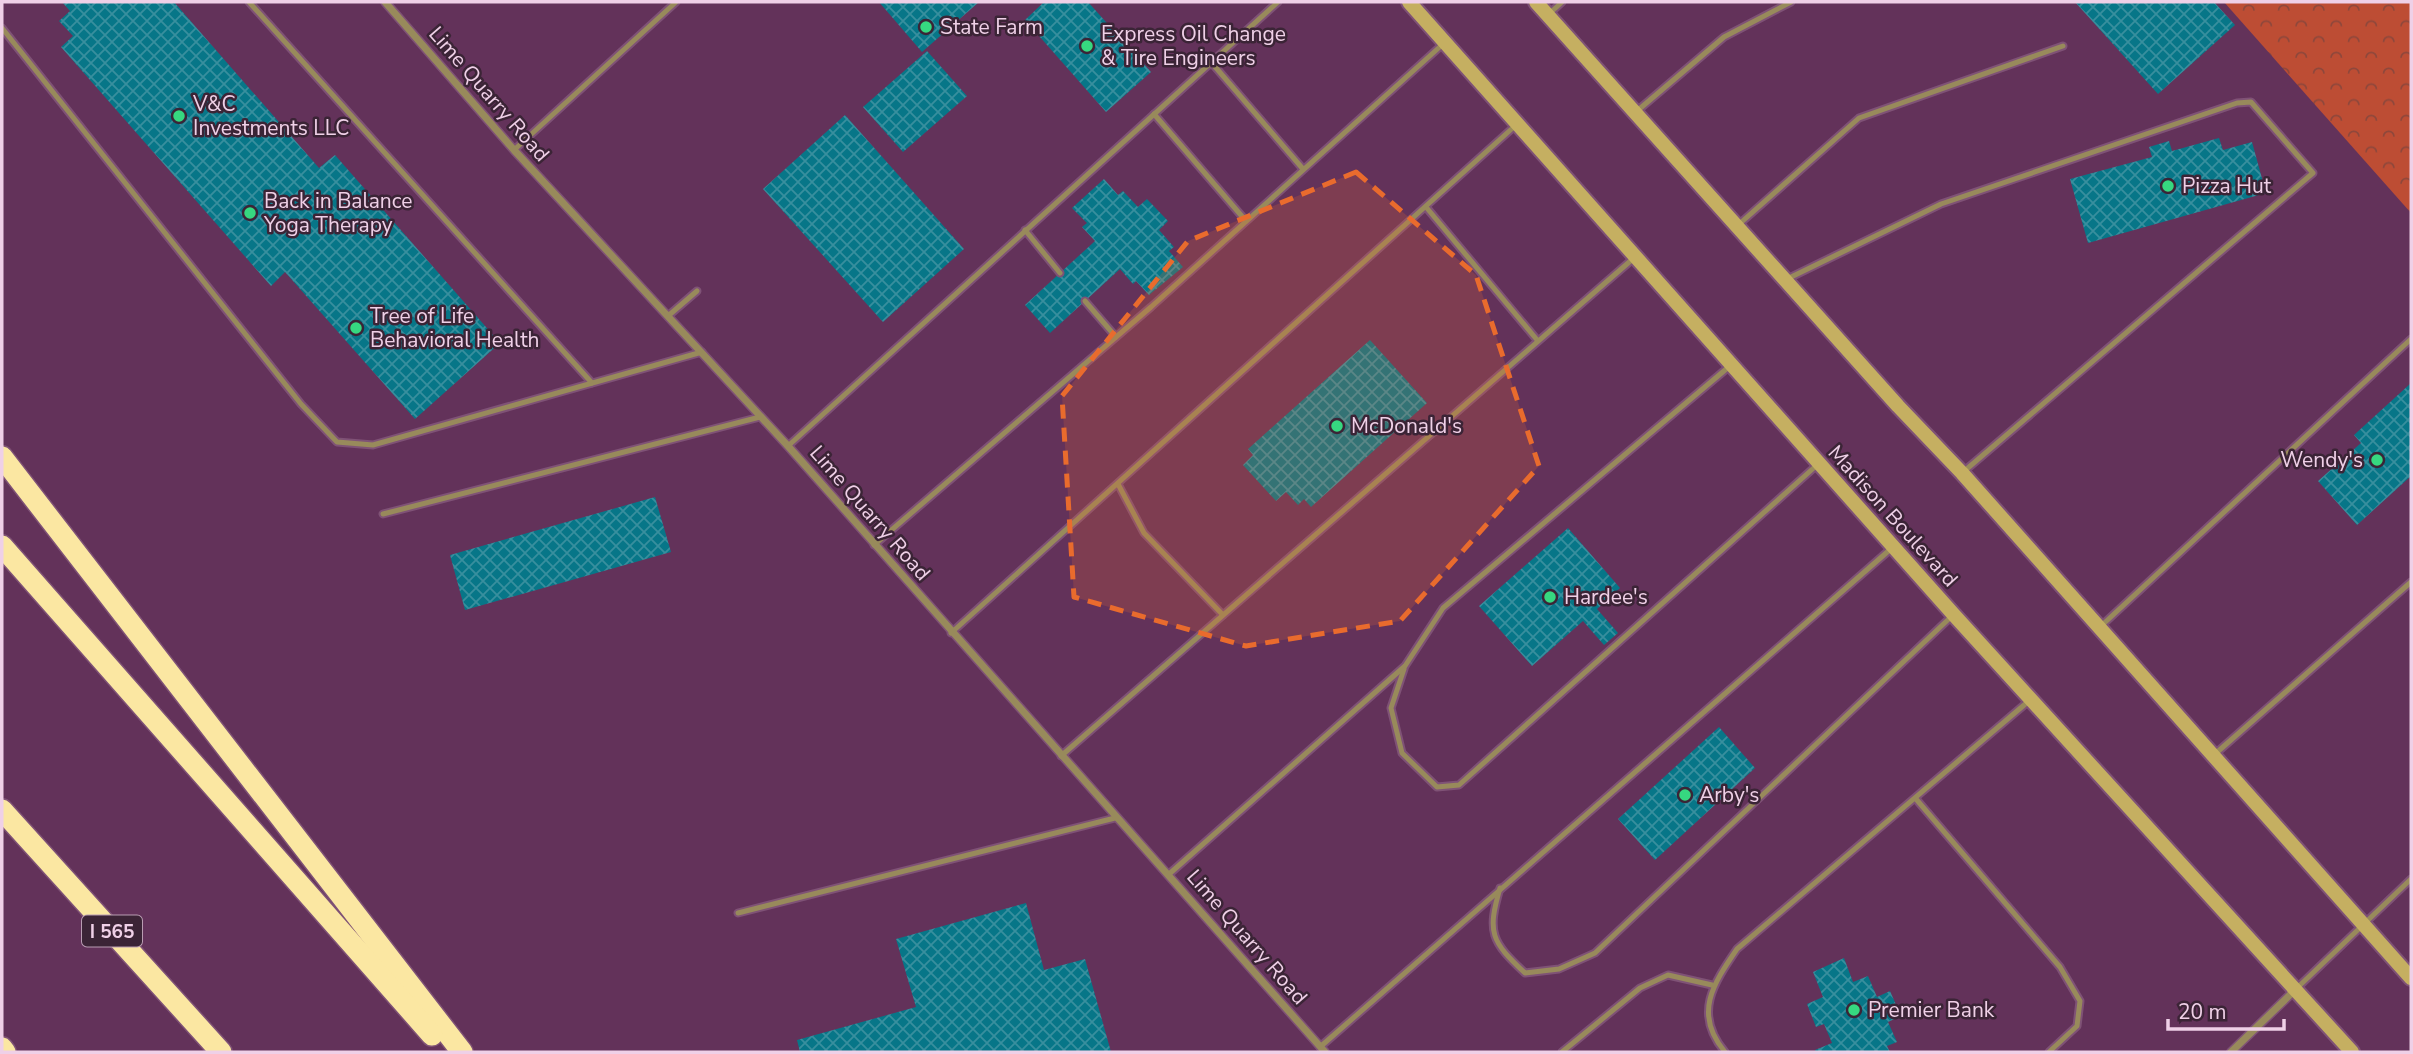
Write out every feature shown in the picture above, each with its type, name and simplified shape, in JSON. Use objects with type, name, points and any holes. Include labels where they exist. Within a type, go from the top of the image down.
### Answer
[{"type":"highway","points":[[2,457],[462,1052]]},
{"type":"highway","points":[[2,546],[448,1052]]},
{"type":"highway","name":"I 565","points":[[2,810],[221,1052]]},
{"type":"main road","name":"Madison Boulevard","points":[[1409,2],[1637,255],[1818,464],[2352,1052]]},
{"type":"main road","points":[[1536,2],[1962,472],[2411,978]]},
{"type":"street","name":"Lime Quarry Road","points":[[385,2],[514,150],[788,446],[1322,1049]]},
{"type":"street","points":[[2231,1052],[2296,989]]},
{"type":"lane","points":[[249,2],[592,383]]},
{"type":"lane","points":[[514,150],[676,2]]},
{"type":"lane","points":[[788,446],[1278,2]]},
{"type":"lane","points":[[1548,15],[1562,2]]},
{"type":"lane","points":[[1635,113],[1724,37],[1791,2]]},
{"type":"lane","points":[[2,27],[301,404],[337,442],[373,445],[702,352]]},
{"type":"lane","points":[[874,545],[1115,337],[1445,42]]},
{"type":"lane","points":[[1737,226],[1859,118],[2063,46]]},
{"type":"lane","points":[[1211,62],[1303,169]]},
{"type":"lane","points":[[1786,280],[1941,204],[2237,103],[2251,102],[2313,173],[1962,472]]},
{"type":"lane","points":[[1154,114],[1245,221]]},
{"type":"lane","points":[[951,633],[1518,123]]},
{"type":"lane","points":[[1426,207],[1538,341]]},
{"type":"lane","points":[[1025,230],[1060,272]]},
{"type":"lane","points":[[1061,756],[1637,255]]},
{"type":"lane","points":[[668,316],[697,291]]},
{"type":"lane","points":[[1085,301],[1115,337]]},
{"type":"lane","points":[[2099,629],[2411,339]]},
{"type":"lane","points":[[1731,366],[1443,608],[1405,666],[1391,708],[1402,753],[1437,787],[1459,785],[1818,464]]},
{"type":"lane","points":[[383,514],[760,417]]},
{"type":"lane","points":[[1118,484],[1144,533],[1223,615]]},
{"type":"lane","points":[[1322,1049],[1500,888],[1893,547]]},
{"type":"lane","points":[[2213,756],[2411,582]]},
{"type":"lane","points":[[1500,888],[1491,919],[1499,948],[1525,973],[1559,969],[1595,953],[1954,615]]},
{"type":"lane","points":[[1168,875],[1405,666]]},
{"type":"lane","points":[[1725,1052],[1716,1042],[1707,1016],[1712,985],[1737,949],[2030,700]]},
{"type":"lane","points":[[1916,799],[2060,967],[2080,1001],[2077,1026],[2049,1052]]},
{"type":"lane","points":[[738,913],[1115,818]]},
{"type":"lane","points":[[2296,989],[2411,879]]},
{"type":"lane","points":[[1562,1052],[1640,988],[1668,975],[1712,985]]},
{"type":"highlighted area","points":[[1356,172],[1476,275],[1539,466],[1400,621],[1246,646],[1074,597],[1062,396],[1188,241]]},
{"type":"green space","points":[[2224,2],[2411,2],[2411,213]]},
{"type":"building","points":[[62,2],[174,2],[319,168],[335,155],[500,343],[415,419],[285,272],[271,286],[61,47],[73,36],[59,21],[70,11]]},
{"type":"building","name":"State Farm","points":[[879,2],[979,2],[922,52]]},
{"type":"building","name":"Express Oil Change & Tire Engineers","points":[[1044,2],[1088,2],[1151,72],[1106,112],[1025,20]]},
{"type":"building","points":[[2075,2],[2214,2],[2235,25],[2158,94]]},
{"type":"building","points":[[927,51],[967,96],[903,152],[863,107]]},
{"type":"building","points":[[845,115],[964,249],[883,322],[763,189]]},
{"type":"building","name":"Pizza Hut","points":[[2219,138],[2223,150],[2252,142],[2266,193],[2088,243],[2070,179],[2152,157],[2149,147],[2169,141],[2172,151]]},
{"type":"building","points":[[1104,179],[1118,195],[1123,191],[1138,207],[1147,199],[1168,221],[1159,230],[1174,247],[1169,251],[1183,267],[1149,295],[1136,281],[1133,284],[1120,269],[1050,333],[1025,305],[1095,241],[1082,227],[1087,223],[1072,208]]},
{"type":"building","name":"McDonald's","points":[[1370,340],[1427,403],[1311,507],[1304,499],[1298,505],[1286,492],[1276,501],[1243,465],[1253,455],[1248,449]]},
{"type":"building","name":"Wendy's","points":[[2411,383],[2411,476],[2357,525],[2318,481],[2361,443],[2354,435]]},
{"type":"building","points":[[655,497],[671,552],[465,610],[450,555]]},
{"type":"building","name":"Hardee's","points":[[1568,528],[1620,588],[1597,609],[1618,633],[1604,645],[1583,621],[1532,666],[1479,606]]},
{"type":"building","points":[[1719,727],[1755,768],[1655,860],[1618,819]]},
{"type":"building","points":[[1026,903],[1044,970],[1085,959],[1111,1052],[800,1052],[797,1040],[916,1007],[896,939]]},
{"type":"building","name":"Premier Bank","points":[[1844,958],[1853,982],[1868,976],[1877,997],[1890,991],[1901,1016],[1888,1022],[1897,1042],[1887,1046],[1890,1052],[1815,1050],[1832,1043],[1824,1024],[1816,1027],[1807,1004],[1823,997],[1813,972]]},
{"type":"place","name":"State Farm","points":[[926,27]]},
{"type":"place","name":"Express Oil Change & Tire Engineers","points":[[1087,46]]},
{"type":"place","name":"V&C Investments LLC","points":[[179,116]]},
{"type":"place","name":"Pizza Hut","points":[[2168,186]]},
{"type":"place","name":"Back in Balance Yoga Therapy","points":[[250,213]]},
{"type":"place","name":"Tree of Life Behavioral Health","points":[[356,328]]},
{"type":"place","name":"McDonald's","points":[[1337,426]]},
{"type":"place","name":"Wendy's","points":[[2377,460]]},
{"type":"place","name":"Hardee's","points":[[1550,597]]},
{"type":"place","name":"Arby's","points":[[1685,795]]},
{"type":"place","name":"Premier Bank","points":[[1854,1010]]}]
